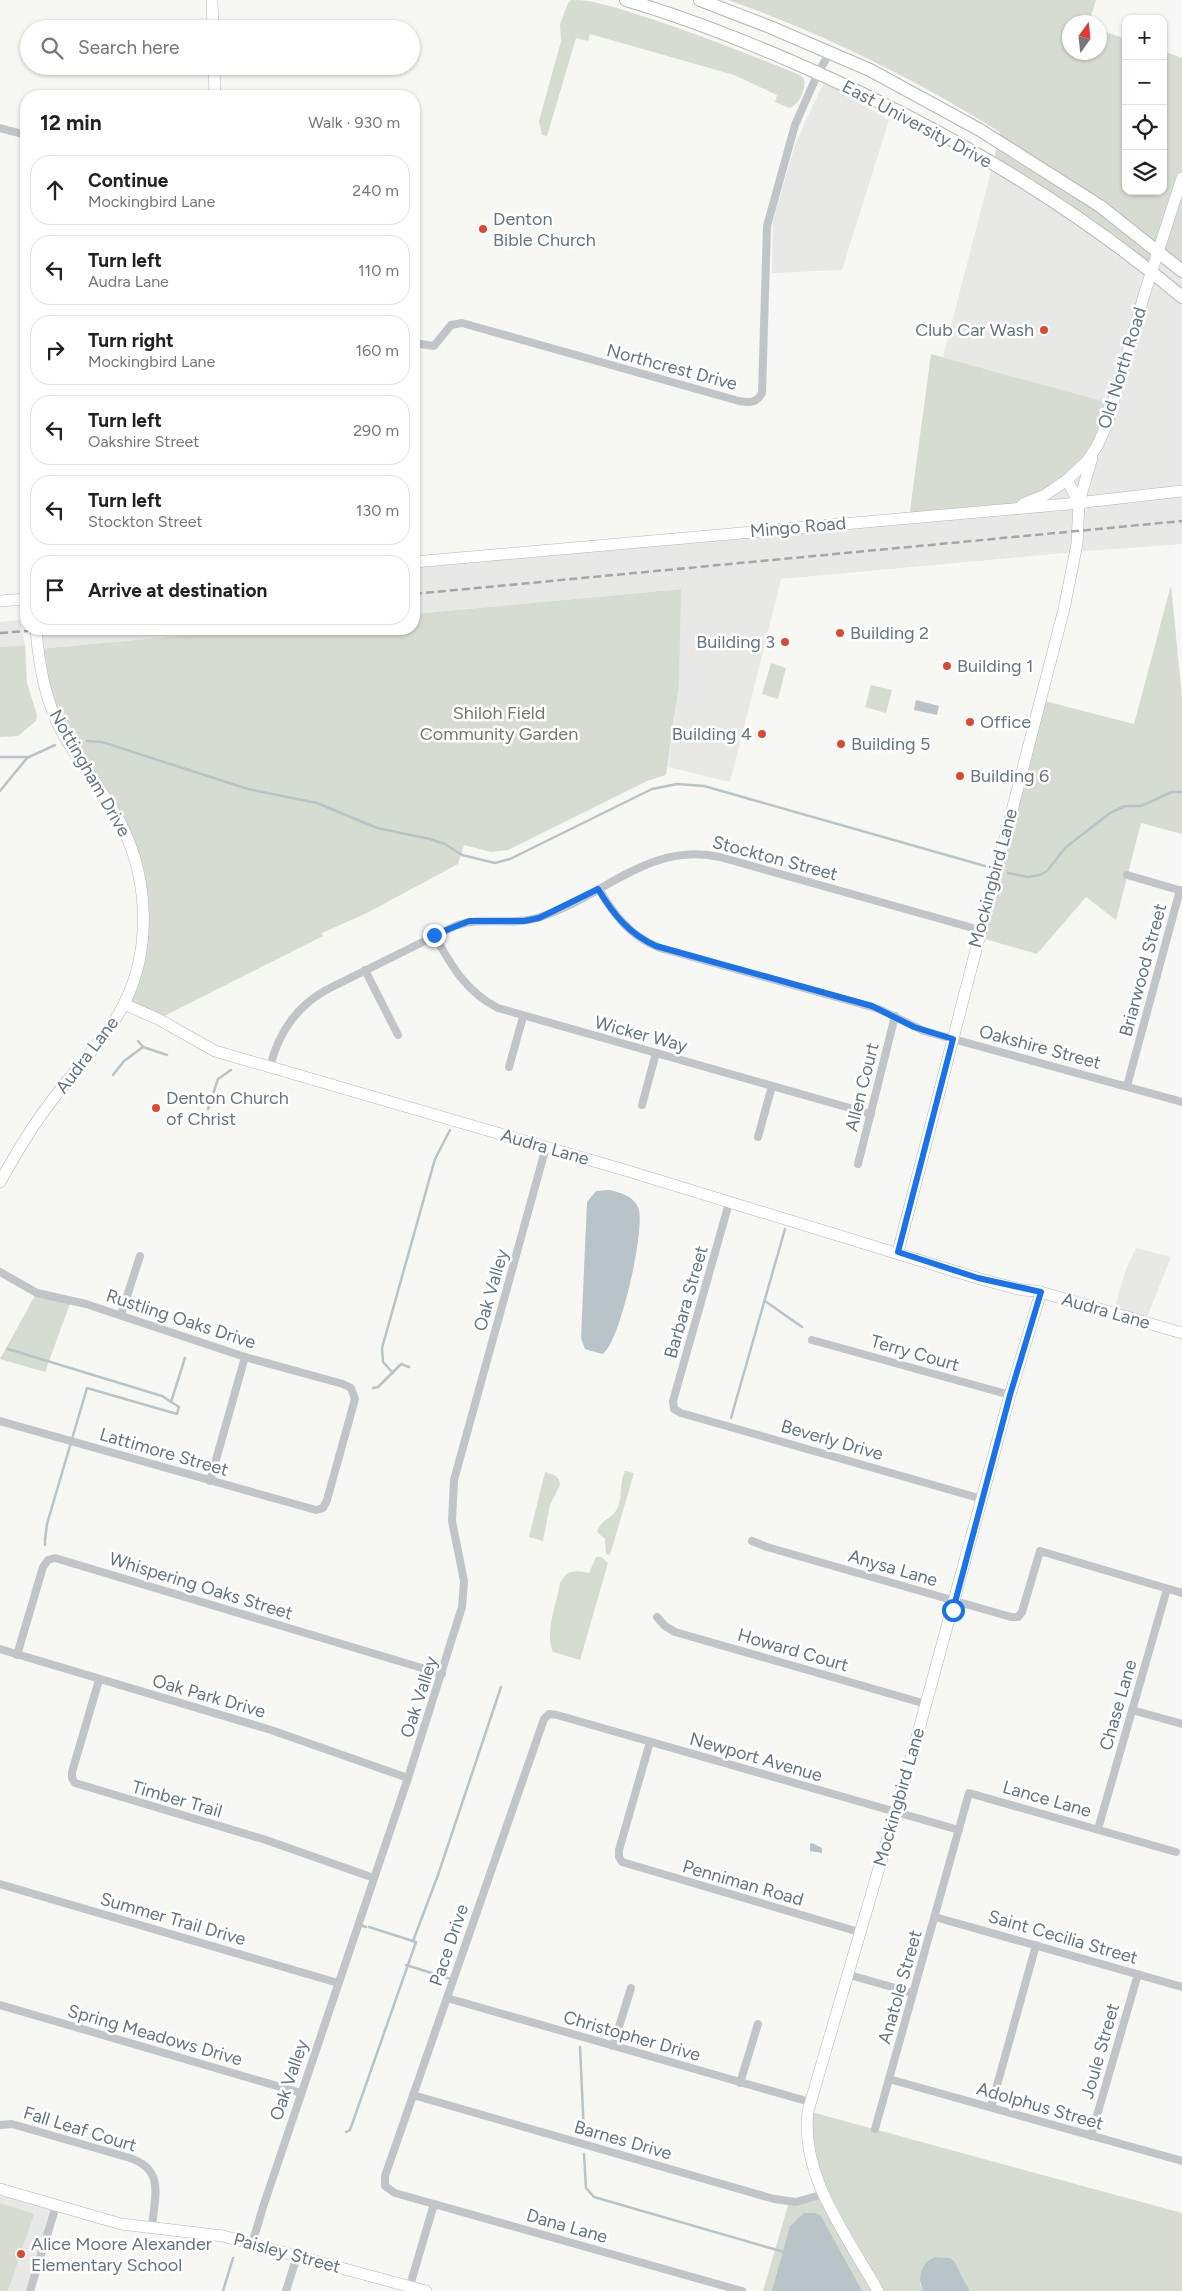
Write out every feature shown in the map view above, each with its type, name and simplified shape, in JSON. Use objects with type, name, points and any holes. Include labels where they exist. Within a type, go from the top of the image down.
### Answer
[{"type":"main road","name":"East University Drive","points":[[626,0],[700,24],[818,73],[935,130],[1017,177],[1091,226],[1182,297]]},
{"type":"main road","name":"East University Drive","points":[[700,0],[830,52],[902,88],[1023,156],[1100,206],[1182,270]]},
{"type":"street","points":[[212,0],[213,20]]},
{"type":"street","name":"Northcrest Drive","points":[[420,344],[434,346],[451,325],[462,323],[739,401],[751,403],[758,400],[762,393],[768,226],[795,125],[818,73],[830,52]]},
{"type":"street","points":[[214,75],[215,90]]},
{"type":"street","points":[[0,128],[20,133]]},
{"type":"street","name":"Old North Road","points":[[1002,509],[1035,500],[1067,480],[1087,462],[1097,446],[1107,424],[1182,178]]},
{"type":"street","name":"Mockingbird Lane","points":[[898,1252],[1064,609],[1076,544],[1080,502],[1097,446]]},
{"type":"street","points":[[1067,480],[1080,502]]},
{"type":"street","name":"Mingo Road","points":[[420,561],[1080,502],[1182,491]]},
{"type":"street","points":[[0,602],[20,600]]},
{"type":"street","name":"Nottingham Drive","points":[[37,635],[42,677],[56,720],[119,819],[129,841],[139,874],[142,897],[142,940],[133,983],[124,1004]]},
{"type":"street","name":"Stockton Street","points":[[270,1067],[280,1038],[298,1011],[319,994],[434,935],[469,921],[524,921],[539,918],[654,860],[679,854],[703,854],[980,930]]},
{"type":"street","points":[[1127,875],[1181,891]]},
{"type":"street","name":"Oakshire Street","points":[[598,889],[619,920],[639,937],[656,946],[872,1006],[914,1027],[953,1039],[1182,1102]]},
{"type":"street","name":"Briarwood Street","points":[[1127,1086],[1181,891]]},
{"type":"street","name":"Wicker Way","points":[[434,935],[452,967],[473,992],[498,1008],[523,1017],[871,1114]]},
{"type":"street","points":[[366,970],[398,1035]]},
{"type":"street","name":"Audra Lane","points":[[0,1182],[47,1107],[110,1027],[124,1004],[158,1020],[208,1048],[898,1252],[978,1278],[1041,1292],[1182,1333]]},
{"type":"street","name":"Allen Court","points":[[858,1164],[895,1016]]},
{"type":"street","points":[[509,1067],[523,1017]]},
{"type":"street","points":[[642,1104],[656,1054]]},
{"type":"street","points":[[758,1137],[772,1086]]},
{"type":"street","name":"Oak Valley","points":[[252,2244],[263,2206],[408,1778],[462,1607],[463,1574],[453,1531],[454,1480],[546,1147]]},
{"type":"street","name":"Barbara Street","points":[[674,1409],[673,1401],[729,1203]]},
{"type":"street","points":[[121,1315],[140,1256]]},
{"type":"street","name":"Rustling Oaks Drive","points":[[0,1272],[38,1293],[121,1315],[245,1357],[343,1384],[353,1392],[354,1403],[327,1500],[320,1510]]},
{"type":"street","name":"Mockingbird Lane","points":[[878,2291],[824,2194],[812,2168],[808,2152],[807,2128],[810,2102],[926,1704],[1010,1395],[1041,1292]]},
{"type":"street","name":"Terry Court","points":[[812,1340],[1010,1395]]},
{"type":"street","points":[[210,1481],[245,1357]]},
{"type":"street","name":"Beverly Drive","points":[[674,1409],[682,1413],[982,1499]]},
{"type":"street","name":"Lattimore Street","points":[[0,1421],[306,1509],[320,1510]]},
{"type":"street","name":"Anysa Lane","points":[[752,1540],[767,1547],[1007,1617],[1018,1617],[1023,1609],[1040,1551],[1168,1588],[1182,1594]]},
{"type":"street","name":"Whispering Oaks Street","points":[[16,1655],[42,1567],[48,1560],[55,1558],[442,1674]]},
{"type":"street","name":"Chase Lane","points":[[1098,1829],[1168,1588]]},
{"type":"street","name":"Howard Court","points":[[657,1617],[665,1626],[675,1632],[926,1704]]},
{"type":"street","name":"Oak Park Drive","points":[[0,1649],[281,1733],[408,1778]]},
{"type":"street","name":"Timber Trail","points":[[99,1680],[72,1772],[72,1778],[75,1783],[271,1842],[374,1878]]},
{"type":"street","points":[[1132,1710],[1182,1724]]},
{"type":"street","name":"Newport Avenue","points":[[546,1716],[557,1715],[894,1813],[959,1830]]},
{"type":"street","name":"Pace Drive","points":[[385,2186],[386,2176],[446,1998],[546,1716]]},
{"type":"street","name":"Penniman Road","points":[[650,1742],[619,1850],[620,1860],[628,1866],[859,1932]]},
{"type":"street","name":"Lance Lane","points":[[952,1853],[969,1793],[1176,1852]]},
{"type":"street","name":"Anatole Street","points":[[875,2129],[952,1853]]},
{"type":"street","name":"Summer Trail Drive","points":[[0,1884],[338,1982]]},
{"type":"street","name":"Saint Cecilia Street","points":[[935,1917],[1182,1987]]},
{"type":"street","points":[[991,2107],[1036,1945]]},
{"type":"street","points":[[846,1974],[913,1993]]},
{"type":"street","name":"Joule Street","points":[[1091,2136],[1138,1974]]},
{"type":"street","points":[[614,2046],[631,1988]]},
{"type":"street","name":"Christopher Drive","points":[[446,1998],[810,2102]]},
{"type":"street","name":"Spring Meadows Drive","points":[[0,2005],[301,2093]]},
{"type":"street","points":[[740,2083],[758,2024]]},
{"type":"street","name":"Adolphus Street","points":[[889,2079],[1182,2161]]},
{"type":"street","name":"Barnes Drive","points":[[413,2095],[774,2199],[796,2202],[824,2194]]},
{"type":"street","name":"Fall Leaf Court","points":[[0,2126],[12,2124],[130,2158],[147,2166],[155,2180],[152,2228]]},
{"type":"street","name":"Dana Lane","points":[[385,2186],[395,2193],[742,2291]]},
{"type":"street","name":"Paisley Street","points":[[0,2189],[120,2224],[204,2232],[297,2256],[409,2289],[426,2291]]},
{"type":"street","points":[[409,2289],[434,2204]]},
{"type":"street","points":[[30,2291],[56,2206]]},
{"type":"street","points":[[286,2291],[297,2256]]},
{"type":"shaded area","points":[[824,82],[889,120],[842,270],[772,273],[773,220],[796,142]]},
{"type":"shaded area","points":[[993,163],[1159,252],[1182,271],[1182,544],[781,579],[730,782],[668,767],[679,685],[680,589],[420,613],[420,561],[901,519],[1113,404],[943,357]]},
{"type":"shaded area","points":[[20,620],[20,635],[23,635],[25,645],[0,647],[0,622]]},
{"type":"shaded area","points":[[37,635],[189,635],[38,649]]},
{"type":"shaded area","points":[[916,700],[939,706],[937,715],[914,710]]},
{"type":"shaded area","points":[[609,1190],[626,1195],[633,1200],[638,1207],[640,1218],[639,1236],[630,1285],[616,1331],[609,1347],[602,1354],[585,1349],[581,1338],[587,1202],[596,1191]]},
{"type":"shaded area","points":[[1136,1248],[1171,1257],[1145,1322],[1113,1313],[1126,1269]]},
{"type":"shaded area","points":[[812,1843],[822,1848],[822,1853],[810,1851],[810,1844]]},
{"type":"shaded area","name":"Alice Moore Alexander Elementary School","points":[[0,2189],[56,2206],[30,2291],[0,2291]]},
{"type":"shaded area","points":[[804,2213],[816,2213],[821,2216],[862,2291],[772,2291],[790,2226]]},
{"type":"shaded area","points":[[935,2257],[950,2258],[954,2261],[970,2291],[923,2291],[920,2276],[923,2267]]},
{"type":"green space","points":[[572,0],[606,5],[660,22],[800,75],[804,79],[802,96],[790,108],[775,102],[777,95],[734,75],[590,34],[588,41],[576,38],[547,136],[542,135],[539,121],[561,41],[560,24],[568,3]]},
{"type":"green space","points":[[728,0],[1096,0],[1091,15],[1062,15],[1062,60],[1107,60],[1107,32],[1122,38],[1122,195],[1167,195],[1167,52],[1182,58],[1182,271],[1159,252],[1153,273],[993,163],[1000,132],[968,112],[902,76],[833,42]]},
{"type":"green space","points":[[931,354],[1113,404],[1091,456],[1035,500],[909,518]]},
{"type":"green space","points":[[1171,585],[1182,697],[1182,834],[1141,823],[1116,920],[1086,897],[1037,954],[978,937],[1041,700],[1134,724]]},
{"type":"green space","name":"Shiloh Field Community Garden","points":[[681,589],[679,685],[666,775],[647,781],[508,850],[491,852],[464,845],[458,864],[367,913],[322,933],[323,936],[158,1019],[124,1004],[142,940],[133,852],[64,736],[38,649],[189,635],[420,635],[420,613]]},
{"type":"green space","points":[[25,645],[27,683],[37,715],[36,721],[18,736],[0,737],[0,647]]},
{"type":"green space","points":[[771,663],[786,668],[778,699],[762,694]]},
{"type":"green space","points":[[871,685],[892,690],[886,713],[865,707]]},
{"type":"green space","points":[[37,1292],[71,1301],[45,1372],[0,1359]]},
{"type":"green space","points":[[625,1471],[634,1473],[610,1555],[606,1554],[605,1539],[597,1532],[601,1525],[617,1509]]},
{"type":"green space","points":[[545,1472],[559,1479],[560,1485],[550,1505],[543,1541],[529,1537]]},
{"type":"green space","points":[[596,1557],[601,1557],[608,1563],[580,1660],[553,1652],[550,1626],[560,1583],[569,1573],[580,1571],[589,1573]]},
{"type":"green space","points":[[808,2111],[1182,2213],[1182,2291],[970,2291],[961,2273],[953,2263],[935,2257],[920,2284],[923,2291],[763,2291],[789,2202],[824,2193],[817,2178]]},
{"type":"green space","points":[[0,2203],[34,2214],[8,2291],[0,2291]]},
{"type":"waterway","points":[[87,741],[102,742],[248,789],[317,803],[377,828],[430,839],[445,844],[462,855],[495,863],[510,859],[652,789],[677,784],[704,786],[985,866]]},
{"type":"waterway","points":[[0,791],[27,758],[55,745]]},
{"type":"waterway","points":[[0,757],[28,757]]},
{"type":"waterway","points":[[1008,873],[1028,877],[1040,875],[1047,871],[1065,848],[1110,813],[1125,806],[1141,806],[1172,792],[1182,792]]},
{"type":"waterway","points":[[138,1041],[143,1047],[167,1055]]},
{"type":"waterway","points":[[113,1075],[124,1061],[143,1047]]},
{"type":"waterway","points":[[208,1109],[218,1079],[231,1070]]},
{"type":"waterway","points":[[393,1373],[383,1362],[382,1348],[435,1159],[450,1130]]},
{"type":"waterway","points":[[731,1418],[785,1229]]},
{"type":"waterway","points":[[765,1301],[802,1327]]},
{"type":"waterway","points":[[8,1349],[162,1396],[179,1407],[177,1414],[87,1388],[47,1524],[45,1540]]},
{"type":"waterway","points":[[171,1402],[185,1358]]},
{"type":"waterway","points":[[373,1388],[378,1387],[401,1364],[409,1367]]},
{"type":"waterway","points":[[413,1941],[438,1875],[501,1687]]},
{"type":"waterway","points":[[360,1925],[366,1927]]},
{"type":"waterway","points":[[346,2132],[350,2130],[416,1942],[369,1927]]},
{"type":"waterway","points":[[406,1965],[451,1979]]},
{"type":"waterway","points":[[578,2021],[579,2026]]},
{"type":"waterway","points":[[580,2047],[584,2134]]},
{"type":"waterway","points":[[584,2154],[586,2188],[594,2197],[784,2252]]},
{"type":"waterway","points":[[223,2291],[233,2258]]},
{"type":"railway","points":[[420,593],[1182,521]]},
{"type":"railway","points":[[0,633],[20,631]]},
{"type":"place","name":"Denton Bible Church","points":[[483,229]]},
{"type":"place","name":"Club Car Wash","points":[[1044,330]]},
{"type":"place","name":"Building 2","points":[[840,633]]},
{"type":"place","name":"Building 3","points":[[785,642]]},
{"type":"place","name":"Building 1","points":[[947,666]]},
{"type":"place","name":"Office","points":[[970,722]]},
{"type":"place","name":"Building 4","points":[[762,734]]},
{"type":"place","name":"Building 5","points":[[841,744]]},
{"type":"place","name":"Building 6","points":[[960,776]]},
{"type":"place","name":"Denton Church of Christ","points":[[156,1108]]},
{"type":"place","name":"Alice Moore Alexander Elementary School","points":[[21,2254]]},
{"type":"route","points":[[434,935],[447,928],[469,921],[524,921],[539,918],[598,889],[619,920],[639,937],[660,948],[872,1006],[914,1027],[953,1039],[898,1252],[978,1278],[1025,1290],[1041,1292],[1010,1395],[953,1610]]}]
